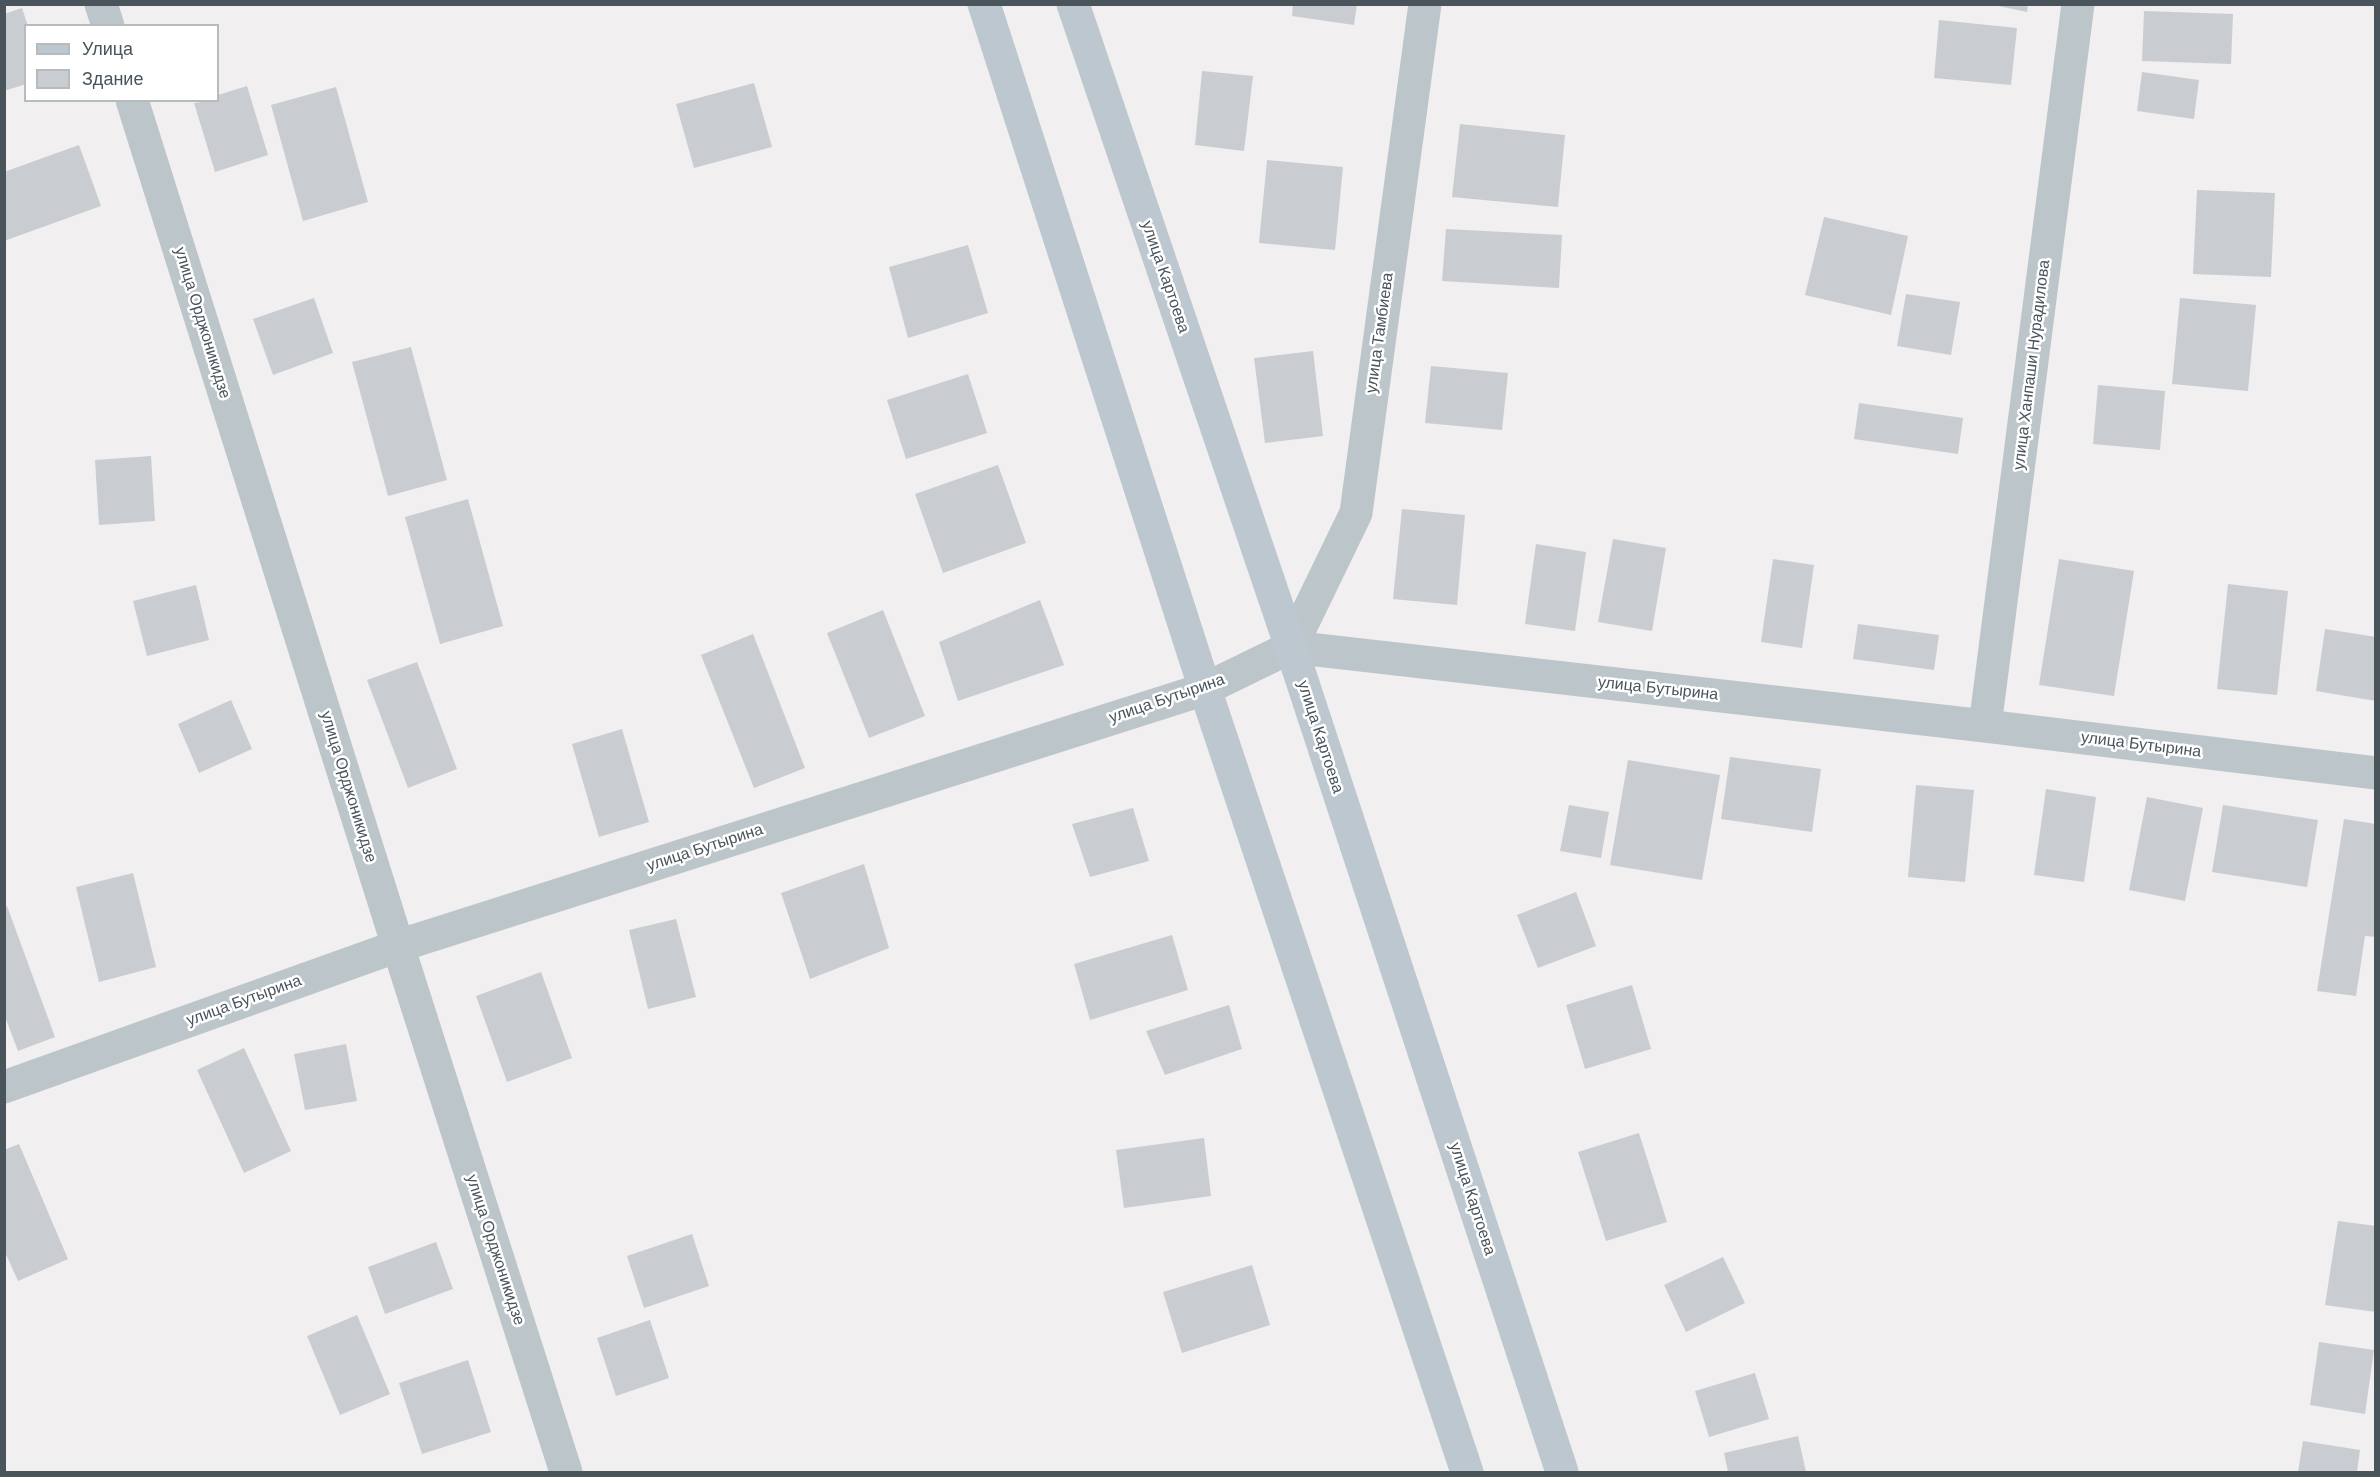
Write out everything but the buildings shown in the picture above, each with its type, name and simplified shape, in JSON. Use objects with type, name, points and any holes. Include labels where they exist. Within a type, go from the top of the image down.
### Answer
[{"type":"main road","points":[[984,4],[1204,689],[1467,1473]]},
{"type":"main road","name":"улица Картоева","points":[[1073,4],[1291,647],[1562,1473]]},
{"type":"street","points":[[101,4],[107,24]]},
{"type":"street","name":"улица Тамбиева","points":[[1291,647],[1356,513],[1425,4]]},
{"type":"street","name":"улица Ханпаши Нурадилова","points":[[1985,726],[2078,4]]},
{"type":"street","name":"улица Орджоникидзе","points":[[133,102],[566,1473]]},
{"type":"street","name":"улица Бутырина","points":[[4,1087],[398,946],[1204,689],[1291,647],[2376,773]]}]
